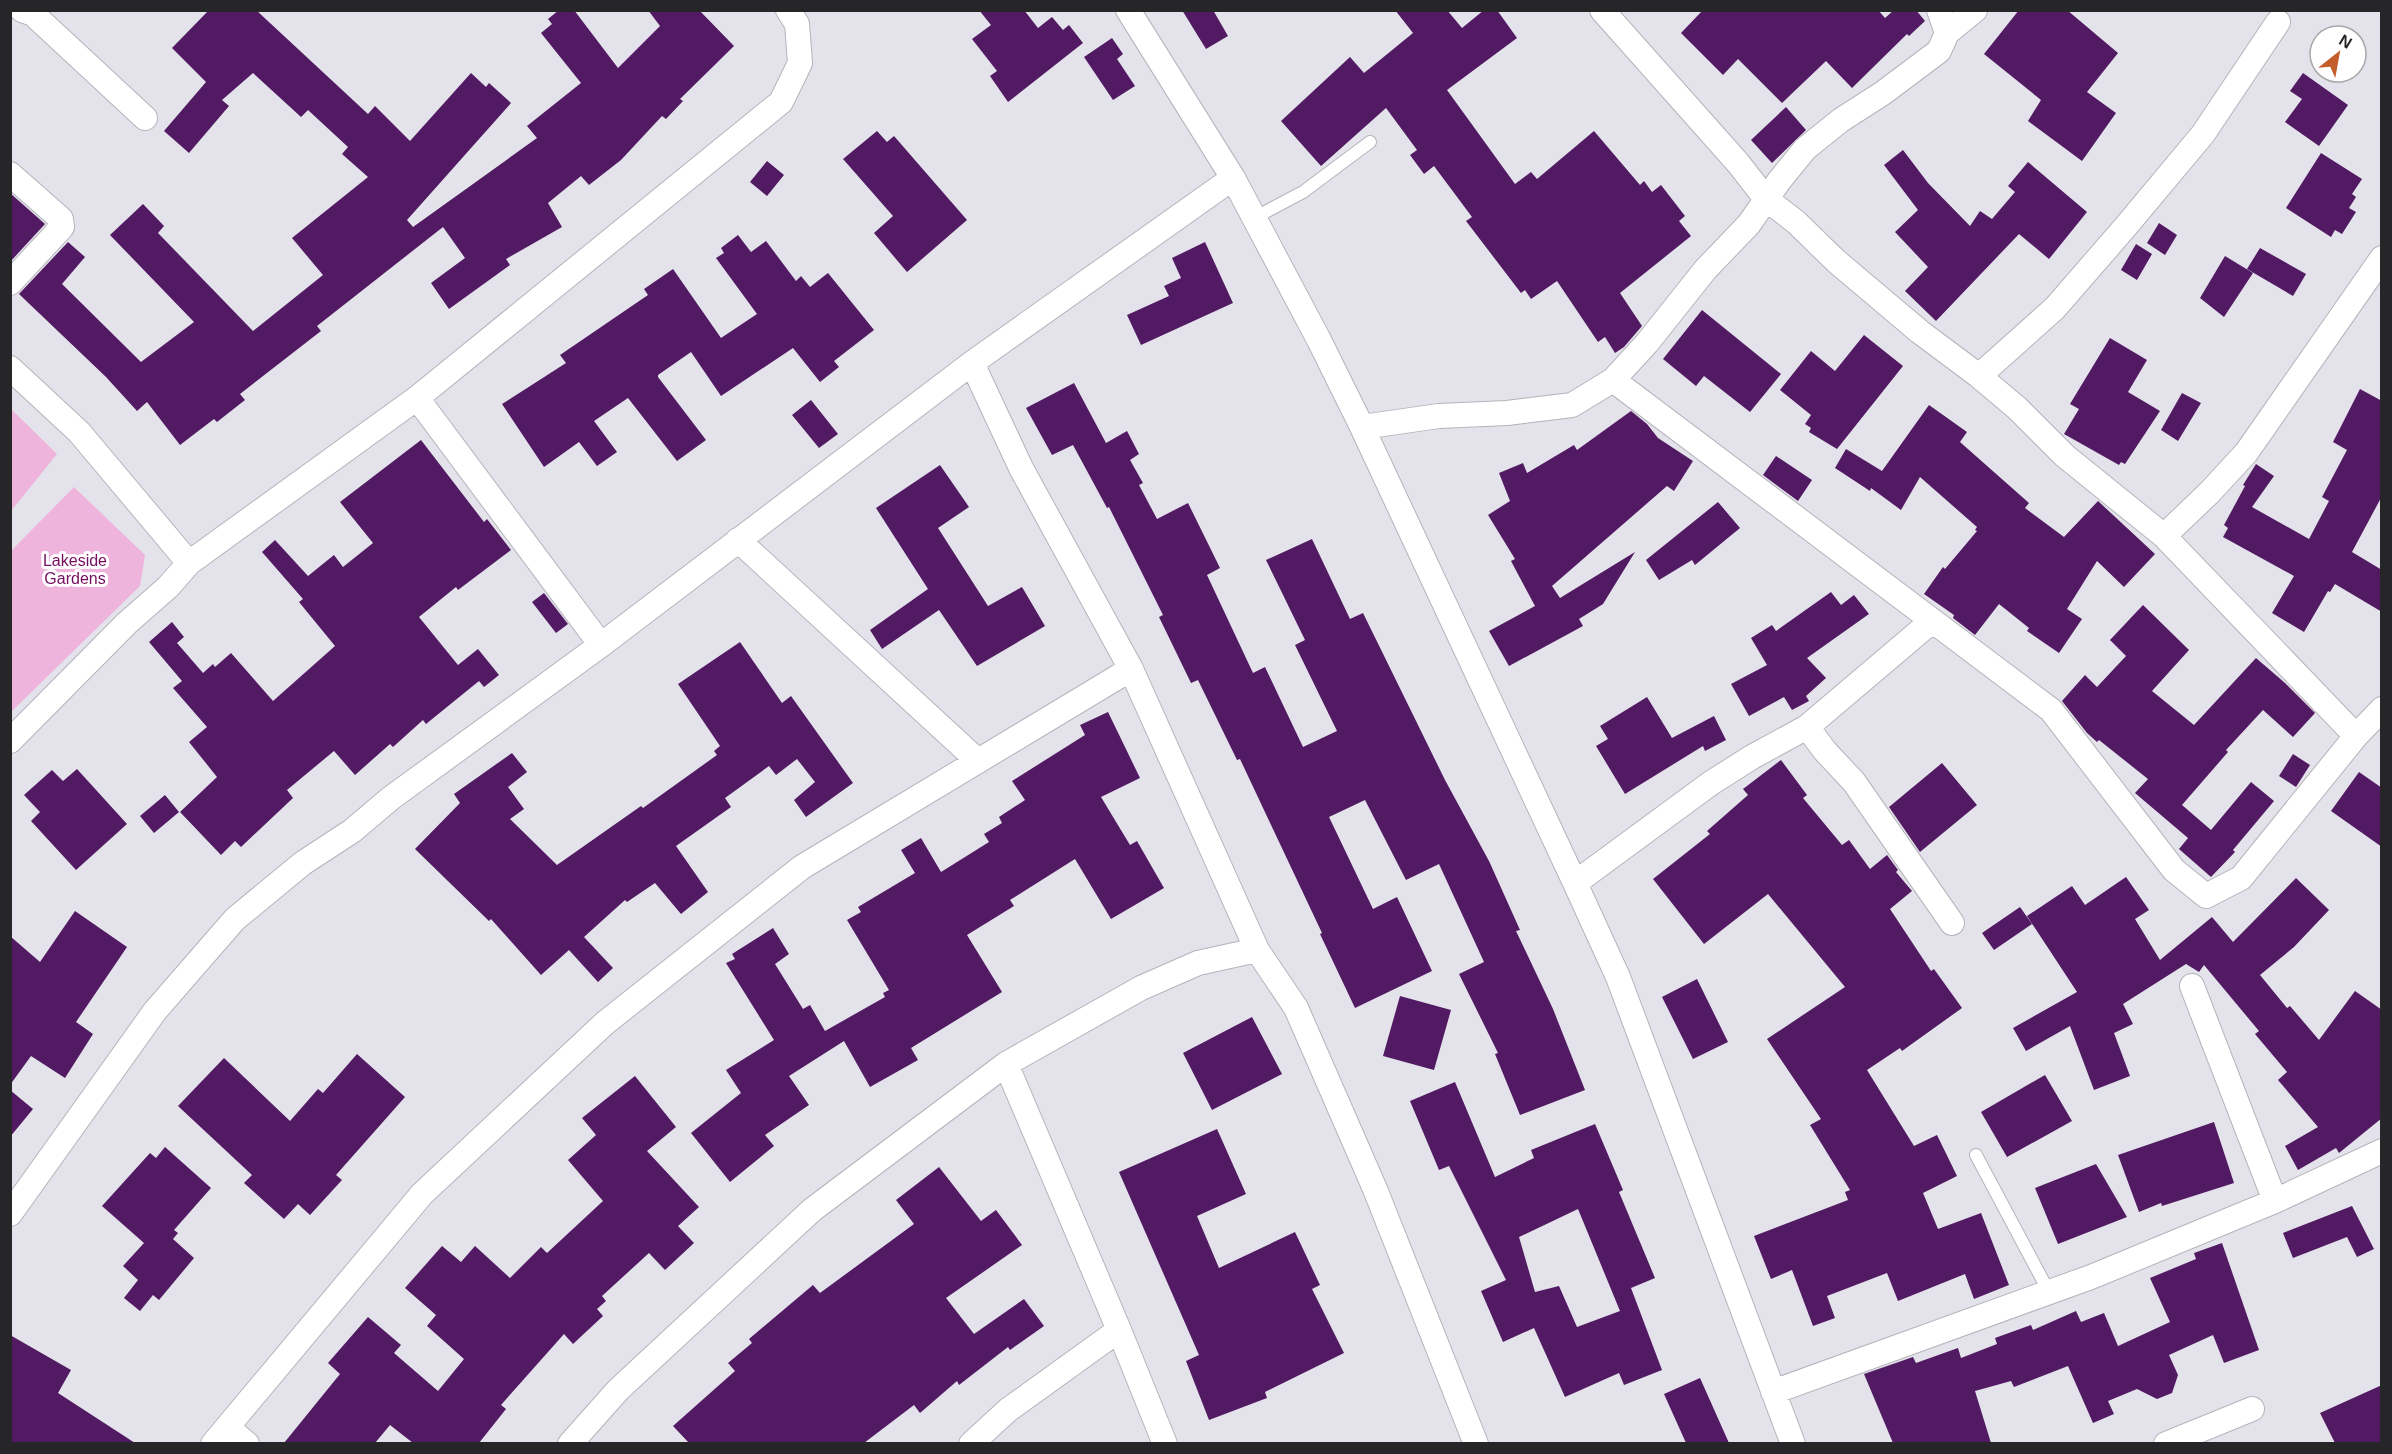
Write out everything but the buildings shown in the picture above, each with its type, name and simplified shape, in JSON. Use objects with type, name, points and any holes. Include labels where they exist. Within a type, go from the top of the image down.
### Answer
[{"type":"street","points":[[22,10],[33,14],[145,118]]},
{"type":"street","points":[[10,741],[98,652],[168,587],[189,563],[417,398],[781,102],[800,63],[797,24],[788,10]]},
{"type":"street","points":[[1128,10],[1233,178],[1362,427],[1575,883],[1618,977],[1793,1443]]},
{"type":"street","points":[[1602,10],[1738,164],[1766,200],[1796,222],[1836,261],[1920,332],[2017,408],[2065,456],[2163,536],[2356,736]]},
{"type":"street","points":[[1939,10],[1947,33]]},
{"type":"street","points":[[1362,427],[1439,416],[1507,413],[1572,405],[1613,380],[1647,343],[1705,270],[1749,224],[1805,149],[1841,120],[1883,93],[1939,51],[1947,33],[1975,10]]},
{"type":"street","points":[[1979,376],[2055,308],[2127,225],[2203,134],[2278,21]]},
{"type":"street","points":[[10,174],[61,219],[62,227],[10,283]]},
{"type":"street","points":[[10,1214],[155,1011],[236,919],[303,864],[352,831],[391,798],[601,645],[972,363],[1233,178]]},
{"type":"street","points":[[2163,536],[2209,493],[2246,453],[2382,258]]},
{"type":"street","points":[[972,363],[1022,468],[1131,669],[1257,950],[1296,1008],[1375,1189],[1476,1443]]},
{"type":"street","points":[[10,368],[79,432],[189,563]]},
{"type":"street","points":[[1613,380],[2050,710],[2174,870],[2206,896],[2241,878],[2356,736],[2382,709]]},
{"type":"street","points":[[417,398],[601,645]]},
{"type":"street","points":[[738,540],[978,761]]},
{"type":"street","points":[[1575,883],[1711,783],[1807,727],[1932,621]]},
{"type":"street","points":[[247,1443],[220,1435],[422,1194],[605,1023],[802,867],[1131,669]]},
{"type":"street","points":[[1807,727],[1825,751],[1854,782],[1952,923]]},
{"type":"street","points":[[570,1443],[618,1390],[812,1210],[1006,1064],[1142,988],[1198,963],[1257,950]]},
{"type":"street","points":[[2192,986],[2275,1202]]},
{"type":"street","points":[[1006,1064],[1165,1443]]},
{"type":"street","points":[[1773,1392],[2049,1292],[2275,1202],[2382,1151]]},
{"type":"street","points":[[971,1443],[1008,1410],[1119,1330]]},
{"type":"street","points":[[2166,1443],[2252,1409]]},
{"type":"lane","points":[[1254,218],[1304,192],[1370,142]]},
{"type":"lane","points":[[1976,1155],[2049,1292]]},
{"type":"green space","points":[[11,409],[57,454],[11,511]]},
{"type":"green space","name":"Lakeside Gardens","points":[[74,487],[145,555],[140,586],[11,712],[11,551]]}]
